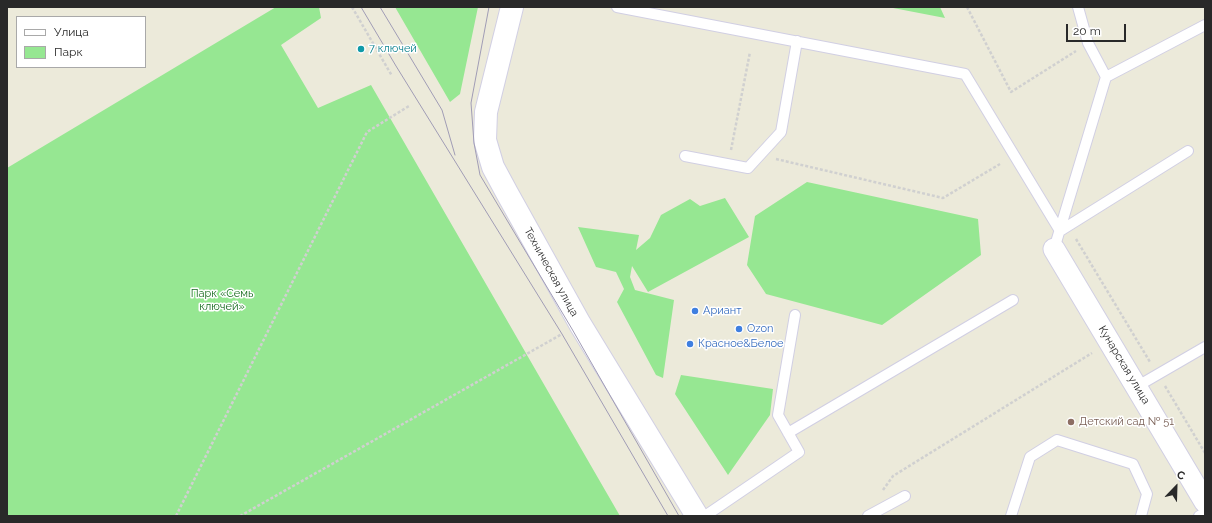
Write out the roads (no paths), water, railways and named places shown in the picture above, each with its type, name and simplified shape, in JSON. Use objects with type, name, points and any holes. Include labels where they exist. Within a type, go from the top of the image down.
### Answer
[{"type":"street","name":"Техническая улица","points":[[512,7],[486,112],[485,140],[493,167],[506,193],[580,324],[697,516]]},
{"type":"street","name":"Кунарская улица","points":[[1061,235],[1136,387],[1203,504]]},
{"type":"lane","points":[[617,7],[965,74],[1061,235]]},
{"type":"lane","points":[[1061,235],[1106,78],[1088,43],[1078,7]]},
{"type":"lane","points":[[1106,78],[1205,25]]},
{"type":"lane","points":[[685,156],[748,168],[781,132],[797,41]]},
{"type":"lane","points":[[1061,235],[1188,151]]},
{"type":"lane","points":[[788,434],[1013,300]]},
{"type":"lane","points":[[705,516],[799,452],[778,415],[795,316]]},
{"type":"lane","points":[[1136,387],[1205,347]]},
{"type":"lane","points":[[1011,516],[1030,457],[1057,440],[1132,464],[1147,494],[1141,516]]},
{"type":"lane","points":[[868,516],[905,496]]},
{"type":"tram line","points":[[361,7],[562,334],[668,516]]},
{"type":"tram line","points":[[380,7],[442,110],[455,155]]},
{"type":"tram line","points":[[489,7],[471,103],[474,143],[480,175],[572,329],[679,516]]},
{"type":"place","name":"7 ключей","points":[[361,49]]},
{"type":"place","name":"Ариант","points":[[695,311]]},
{"type":"place","name":"Ozon","points":[[739,329]]},
{"type":"place","name":"Красное&Белое","points":[[690,344]]},
{"type":"place","name":"Детский сад № 51","points":[[1071,422]]},
{"type":"park label","name":"Парк «Семь ключей»","points":[[222,300]]}]
